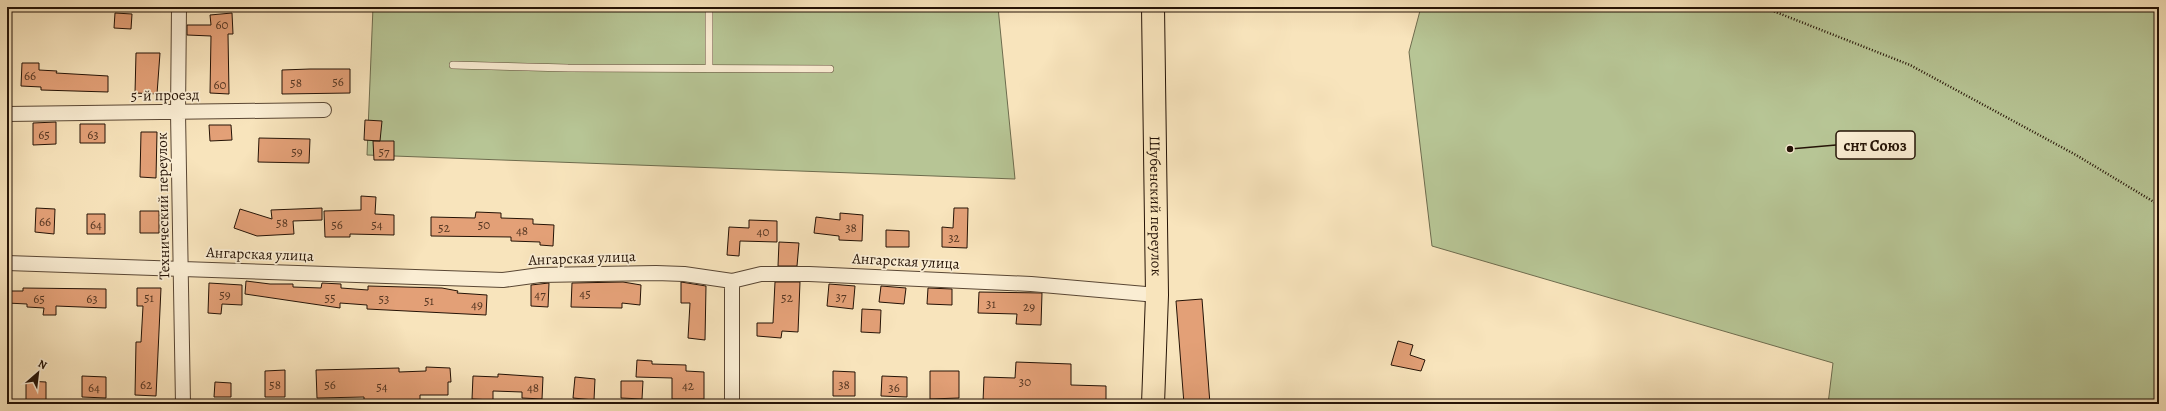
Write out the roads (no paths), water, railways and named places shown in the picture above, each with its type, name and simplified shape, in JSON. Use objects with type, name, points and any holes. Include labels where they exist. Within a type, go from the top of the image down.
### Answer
[{"type":"main road","name":"Шубенский переулок","points":[[1153,7],[1156,295],[1153,404]]},
{"type":"street","name":"Технический переулок","points":[[179,7],[178,113],[182,268],[183,404]]},
{"type":"street","name":"5-й проезд","points":[[7,114],[324,110]]},
{"type":"street","name":"Ангарская улица","points":[[7,263],[503,280],[540,275],[671,273],[732,281],[761,274],[809,274],[1031,284],[1156,295]]},
{"type":"street","points":[[732,281],[732,404]]},
{"type":"lane","points":[[709,7],[709,68]]},
{"type":"lane","points":[[453,65],[568,68],[830,69]]},
{"type":"place","name":"снт Союз","points":[[1790,149]]}]
